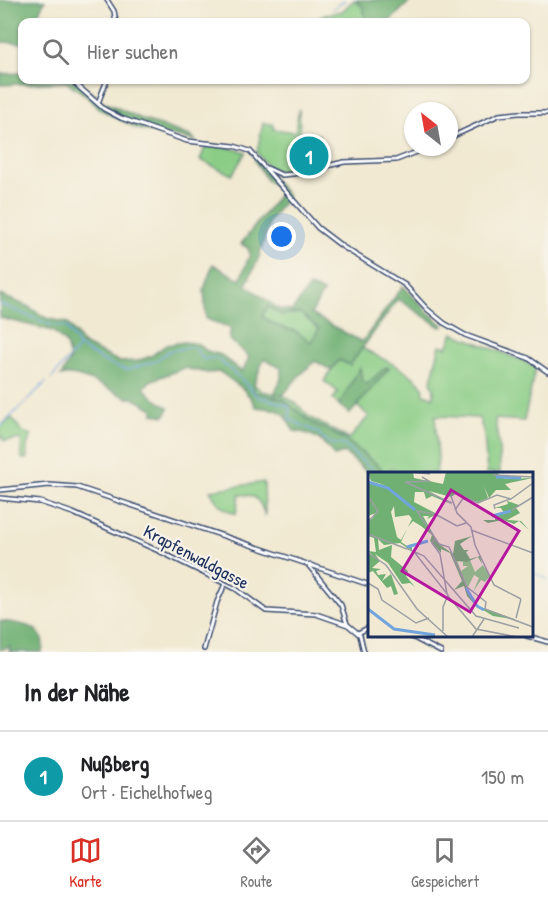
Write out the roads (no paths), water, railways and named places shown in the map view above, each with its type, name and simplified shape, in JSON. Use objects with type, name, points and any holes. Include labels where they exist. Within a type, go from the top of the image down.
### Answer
[{"type":"street","points":[[107,0],[115,18]]},
{"type":"street","points":[[76,84],[117,116],[163,134],[197,143],[243,148],[255,155],[318,228],[343,247],[405,285],[448,326],[475,339],[528,358],[548,372]]},
{"type":"street","points":[[98,103],[105,84]]},
{"type":"street","points":[[458,134],[499,115],[519,112],[548,113]]},
{"type":"street","points":[[280,185],[285,175],[344,162],[396,160],[406,156]]},
{"type":"street","points":[[264,166],[285,175]]},
{"type":"street","points":[[0,490],[48,485],[76,487],[368,585]]},
{"type":"street","name":"Krapfenwaldgasse","points":[[0,498],[40,502],[73,513],[161,552],[239,591],[266,611],[316,614],[348,625],[358,633]]},
{"type":"street","points":[[307,565],[342,608],[348,625]]},
{"type":"street","points":[[204,649],[217,602],[225,584]]},
{"type":"street","points":[[364,652],[358,633],[368,628]]},
{"type":"street","points":[[412,637],[441,652]]},
{"type":"street","points":[[530,637],[548,642]]},
{"type":"waterway","points":[[333,9],[345,0]]},
{"type":"waterway","points":[[0,304],[51,325],[66,327],[79,347],[111,365],[127,370],[155,361],[169,351],[193,347],[203,359],[215,358],[220,361],[259,398],[288,406],[289,419],[317,432],[329,443],[344,445],[375,472]]},
{"type":"waterway","points":[[51,379],[78,348]]},
{"type":"waterway","points":[[0,427],[46,382]]},
{"type":"waterway","points":[[533,572],[548,579]]},
{"type":"place","name":"Nußberg","points":[[309,156]]}]
